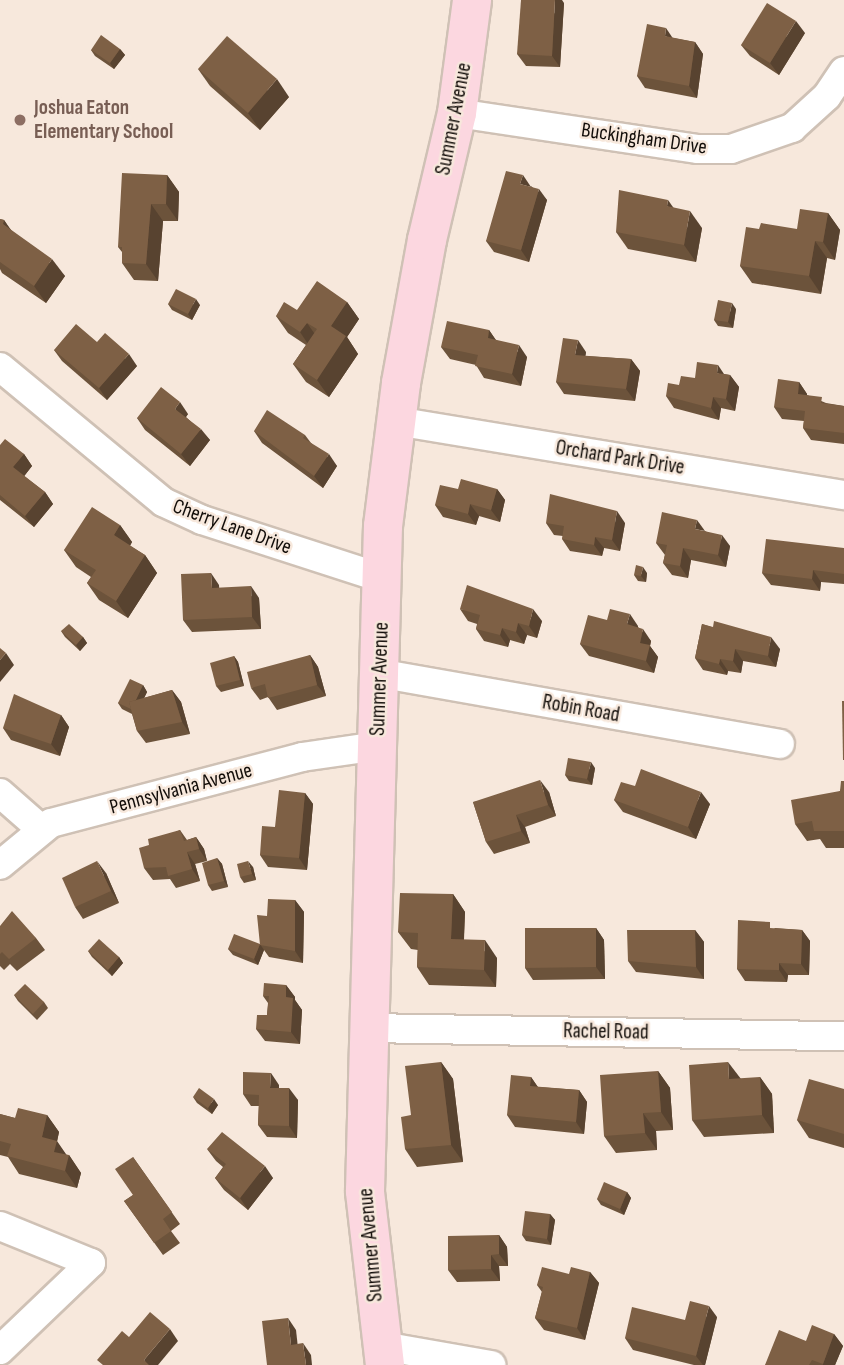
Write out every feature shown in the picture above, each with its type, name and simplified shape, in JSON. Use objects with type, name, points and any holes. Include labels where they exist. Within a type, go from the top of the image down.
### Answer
[{"type":"street","name":"Summer Avenue","points":[[383,1355],[365,1191],[367,1028],[377,746],[383,674],[382,578],[387,475],[427,240],[457,113],[472,0]]},
{"type":"street","name":"Buckingham Drive","points":[[457,113],[731,149],[792,128],[827,96],[844,71]]},
{"type":"street","name":"Cherry Lane Drive","points":[[0,367],[163,502],[202,520],[382,578]]},
{"type":"street","name":"Orchard Park Drive","points":[[396,421],[844,495]]},
{"type":"street","name":"Robin Road","points":[[383,674],[780,744]]},
{"type":"street","name":"Pennsylvania Avenue","points":[[0,865],[40,828],[302,757],[377,746]]},
{"type":"street","points":[[0,793],[40,828]]},
{"type":"street","name":"Rachel Road","points":[[367,1028],[844,1036]]},
{"type":"street","points":[[0,1226],[91,1263],[0,1350]]},
{"type":"street","points":[[383,1355],[491,1365]]},
{"type":"building","points":[[521,0],[555,0],[552,56],[517,54]]},
{"type":"building","points":[[767,3],[796,21],[770,63],[741,45]]},
{"type":"building","points":[[647,24],[666,28],[665,36],[695,42],[689,86],[637,76]]},
{"type":"building","points":[[101,35],[120,49],[110,63],[91,50]]},
{"type":"building","points":[[227,36],[277,79],[248,113],[198,69]]},
{"type":"building","points":[[506,171],[523,175],[520,184],[539,189],[521,250],[486,241]]},
{"type":"building","points":[[122,173],[167,175],[166,204],[151,204],[146,264],[122,263],[122,247],[118,247]]},
{"type":"building","points":[[619,190],[668,200],[667,206],[690,211],[684,245],[616,232]]},
{"type":"building","points":[[800,209],[828,213],[823,242],[815,241],[809,276],[740,266],[746,227],[759,229],[761,223],[797,229]]},
{"type":"building","points":[[0,219],[4,220],[3,224],[52,259],[34,286],[0,262]]},
{"type":"building","points":[[317,281],[347,302],[331,326],[346,336],[317,380],[293,364],[317,329],[307,323],[300,332],[276,316],[284,302],[297,310]]},
{"type":"building","points":[[176,289],[196,299],[188,314],[168,304]]},
{"type":"building","points":[[718,300],[732,303],[728,322],[714,320]]},
{"type":"building","points":[[447,321],[489,330],[488,338],[519,345],[512,374],[475,366],[478,355],[441,347]]},
{"type":"building","points":[[76,324],[97,342],[105,333],[129,354],[99,388],[54,350]]},
{"type":"building","points":[[563,338],[578,340],[575,355],[631,359],[626,389],[556,382]]},
{"type":"building","points":[[697,362],[718,365],[717,373],[730,375],[726,399],[713,397],[711,408],[666,396],[668,383],[679,385],[681,376],[695,378]]},
{"type":"building","points":[[778,379],[799,382],[798,394],[822,397],[821,403],[844,406],[844,433],[803,428],[805,411],[774,407]]},
{"type":"building","points":[[161,387],[180,402],[175,409],[201,429],[181,454],[137,418]]},
{"type":"building","points":[[267,410],[329,454],[314,476],[254,431]]},
{"type":"building","points":[[5,439],[24,454],[13,467],[45,492],[25,516],[0,495],[0,445]]},
{"type":"building","points":[[461,479],[497,489],[491,510],[470,504],[468,514],[435,505],[440,485],[458,489]]},
{"type":"building","points":[[550,494],[617,511],[612,540],[595,537],[594,545],[562,539],[564,526],[546,523]]},
{"type":"building","points":[[92,507],[120,525],[114,535],[145,555],[116,601],[87,583],[96,570],[64,550]]},
{"type":"building","points":[[662,512],[697,520],[695,529],[722,535],[718,555],[683,548],[680,566],[663,563],[667,545],[656,543]]},
{"type":"building","points":[[766,539],[844,548],[844,574],[813,570],[812,579],[762,573]]},
{"type":"building","points":[[636,565],[643,567],[641,576],[634,575]]},
{"type":"building","points":[[211,573],[212,588],[251,586],[252,617],[183,620],[181,574]]},
{"type":"building","points":[[467,585],[533,609],[529,626],[518,623],[516,632],[502,628],[500,635],[476,629],[480,615],[460,609]]},
{"type":"building","points":[[610,609],[630,614],[627,624],[643,629],[640,643],[650,645],[646,661],[580,644],[588,615],[607,620]]},
{"type":"building","points":[[714,621],[771,637],[768,656],[735,649],[733,661],[720,659],[719,664],[695,658],[702,624],[713,627]]},
{"type":"building","points":[[69,624],[83,637],[76,645],[61,631]]},
{"type":"building","points":[[0,648],[6,653],[0,660]]},
{"type":"building","points":[[310,655],[317,685],[268,698],[265,684],[251,688],[247,672]]},
{"type":"building","points":[[234,656],[240,680],[216,686],[210,663]]},
{"type":"building","points":[[130,679],[143,685],[136,700],[129,702],[131,709],[118,703]]},
{"type":"building","points":[[172,690],[182,722],[137,731],[129,702]]},
{"type":"building","points":[[14,694],[61,715],[51,744],[3,728]]},
{"type":"building","points":[[844,701],[844,760],[843,760]]},
{"type":"building","points":[[568,758],[591,762],[587,779],[565,775]]},
{"type":"building","points":[[641,769],[701,792],[688,827],[614,800],[621,782],[635,786]]},
{"type":"building","points":[[540,780],[548,805],[516,815],[521,831],[486,842],[473,802]]},
{"type":"building","points":[[841,781],[844,781],[844,831],[814,831],[812,821],[795,824],[791,800],[840,791]]},
{"type":"building","points":[[279,790],[305,793],[299,858],[260,855],[262,826],[275,827]]},
{"type":"building","points":[[180,830],[184,841],[196,837],[199,849],[187,852],[192,869],[168,876],[166,867],[144,868],[139,848],[149,845],[148,839]]},
{"type":"building","points":[[217,858],[224,881],[208,885],[202,863]]},
{"type":"building","points":[[97,861],[111,891],[75,907],[62,878]]},
{"type":"building","points":[[248,861],[252,874],[240,877],[237,864]]},
{"type":"building","points":[[400,893],[453,894],[451,939],[485,940],[484,970],[417,967],[418,933],[398,932]]},
{"type":"building","points":[[268,899],[295,900],[295,951],[260,945],[257,915],[267,916]]},
{"type":"building","points":[[12,911],[36,938],[9,959],[2,952],[0,954],[0,926]]},
{"type":"building","points":[[738,920],[770,922],[770,928],[802,930],[801,964],[779,963],[779,970],[737,969]]},
{"type":"building","points":[[525,928],[596,928],[596,967],[525,968]]},
{"type":"building","points":[[627,930],[695,930],[696,967],[628,961]]},
{"type":"building","points":[[234,934],[260,944],[254,959],[228,949]]},
{"type":"building","points":[[99,939],[119,957],[108,970],[88,951]]},
{"type":"building","points":[[264,983],[286,985],[286,997],[293,998],[291,1032],[256,1029],[257,1015],[267,1015],[269,996],[263,996]]},
{"type":"building","points":[[25,984],[44,1002],[33,1014],[14,995]]},
{"type":"building","points":[[441,1062],[451,1145],[405,1149],[401,1117],[411,1115],[405,1066]]},
{"type":"building","points":[[728,1062],[729,1079],[760,1077],[762,1115],[692,1120],[689,1065]]},
{"type":"building","points":[[658,1071],[661,1112],[643,1113],[645,1133],[604,1136],[600,1075]]},
{"type":"building","points":[[243,1072],[271,1073],[270,1088],[289,1088],[289,1126],[258,1125],[259,1095],[243,1094]]},
{"type":"building","points":[[511,1075],[531,1077],[530,1086],[579,1090],[576,1122],[507,1115]]},
{"type":"building","points":[[809,1079],[844,1089],[844,1134],[797,1120]]},
{"type":"building","points":[[199,1088],[214,1099],[208,1108],[193,1097]]},
{"type":"building","points":[[18,1108],[47,1115],[42,1137],[57,1141],[54,1152],[69,1155],[65,1171],[7,1156],[11,1144],[0,1141],[0,1114],[15,1118]]},
{"type":"building","points":[[222,1132],[265,1166],[240,1198],[215,1178],[226,1164],[207,1149]]},
{"type":"building","points":[[133,1157],[172,1212],[163,1219],[171,1231],[154,1243],[124,1201],[133,1195],[115,1169]]},
{"type":"building","points":[[604,1182],[627,1192],[620,1209],[597,1199]]},
{"type":"building","points":[[525,1211],[550,1214],[547,1239],[522,1235]]},
{"type":"building","points":[[499,1235],[499,1254],[491,1255],[491,1269],[448,1270],[448,1236]]},
{"type":"building","points":[[542,1267],[569,1274],[571,1267],[590,1272],[577,1328],[535,1318],[543,1287],[537,1285]]},
{"type":"building","points":[[690,1301],[709,1306],[696,1356],[625,1338],[632,1307],[685,1320]]},
{"type":"building","points":[[150,1312],[170,1329],[144,1360],[149,1365],[103,1365],[97,1360],[122,1331],[129,1337]]},
{"type":"building","points":[[288,1318],[291,1345],[303,1343],[306,1365],[267,1365],[262,1321]]},
{"type":"building","points":[[812,1325],[834,1334],[823,1364],[812,1360],[809,1365],[765,1365],[779,1330],[806,1341]]},
{"type":"place","name":"Joshua Eaton Elementary School","points":[[20,120]]}]
